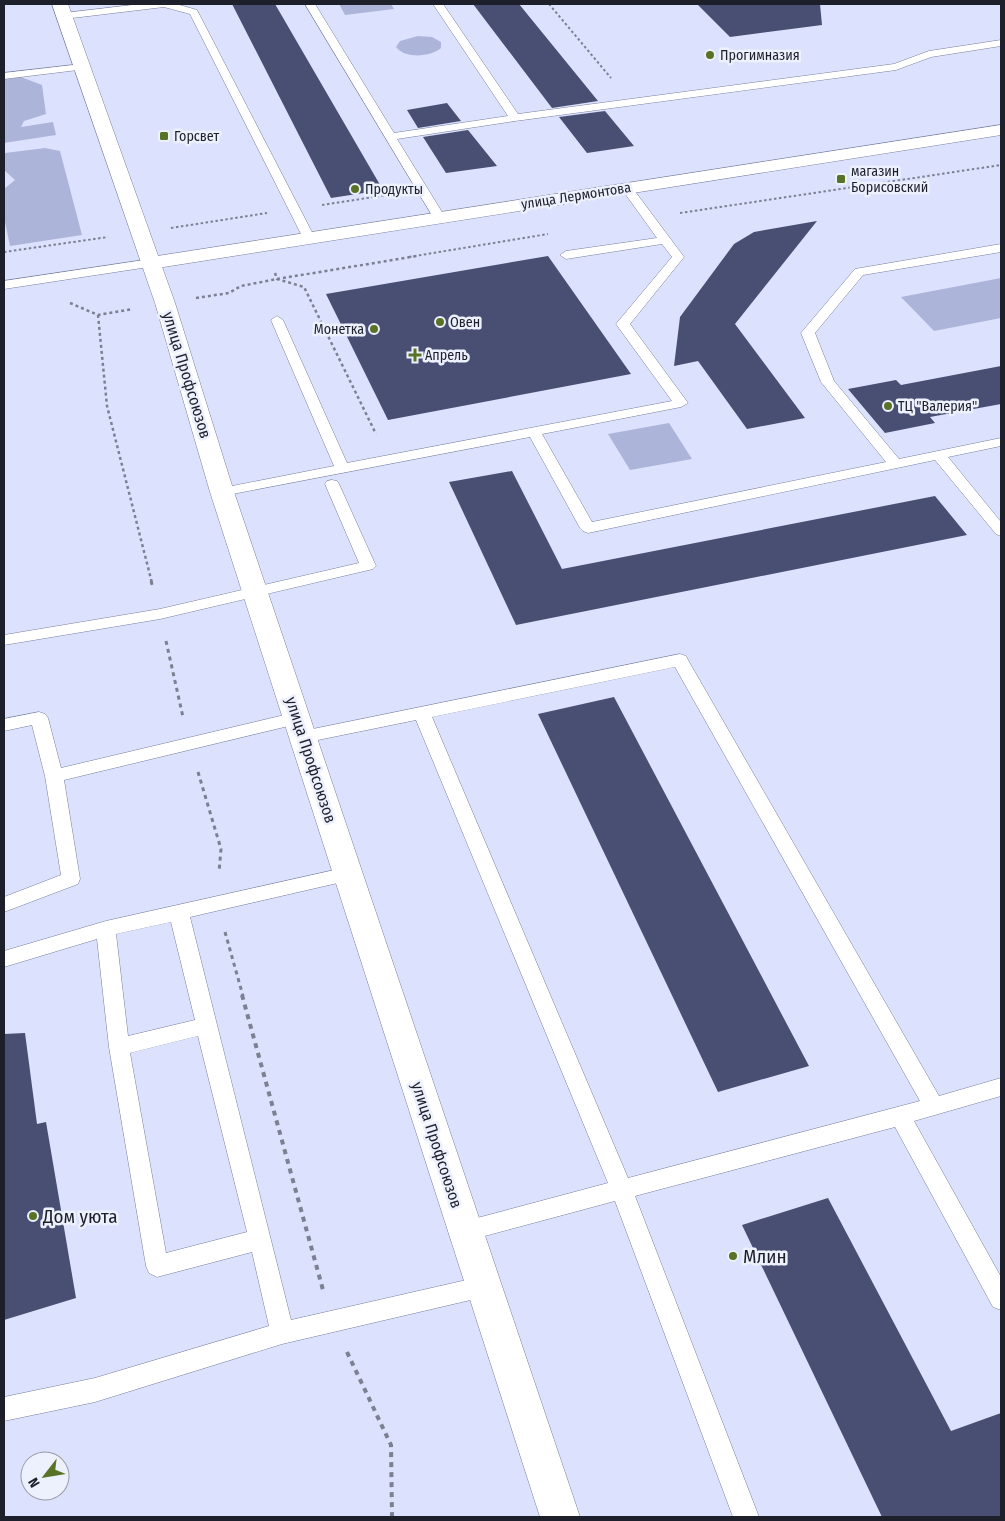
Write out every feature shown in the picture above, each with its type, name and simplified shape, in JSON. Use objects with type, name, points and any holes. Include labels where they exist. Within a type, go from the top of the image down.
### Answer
[{"type":"main road","name":"улица Профсоюзов","points":[[62,10],[165,303],[222,492],[560,1517]]},
{"type":"main road","name":"улица Лермонтова","points":[[151,263],[1000,131]]},
{"type":"lane","points":[[62,10],[164,4],[194,12],[309,238]]},
{"type":"lane","points":[[310,4],[438,217]]},
{"type":"lane","points":[[438,4],[515,118]]},
{"type":"lane","points":[[390,137],[515,118],[896,67],[929,54],[1001,43]]},
{"type":"lane","points":[[4,74],[82,67]]},
{"type":"lane","points":[[222,492],[681,404],[623,324],[678,257],[627,188]]},
{"type":"lane","points":[[566,255],[666,240]]},
{"type":"lane","points":[[896,465],[828,382],[808,334],[859,272],[1001,248]]},
{"type":"lane","points":[[4,285],[151,263]]},
{"type":"lane","points":[[278,320],[342,468]]},
{"type":"lane","points":[[534,432],[588,528],[1001,442]]},
{"type":"lane","points":[[938,455],[1001,531]]},
{"type":"lane","points":[[4,640],[160,614],[368,566],[332,484]]},
{"type":"lane","points":[[54,776],[190,745],[300,728],[422,713],[680,660],[934,1106]]},
{"type":"lane","points":[[422,713],[622,1191],[746,1517]]},
{"type":"lane","points":[[4,725],[39,718],[54,776],[71,879],[4,905]]},
{"type":"lane","points":[[4,959],[106,929],[348,874]]},
{"type":"lane","points":[[179,913],[282,1333]]},
{"type":"lane","points":[[106,929],[119,1047],[157,1266],[260,1239]]},
{"type":"lane","points":[[119,1047],[206,1026]]},
{"type":"lane","points":[[466,1231],[622,1191],[1001,1087]]},
{"type":"lane","points":[[900,1116],[1001,1299]]},
{"type":"lane","points":[[4,1410],[95,1390],[282,1333],[333,1323],[484,1287]]},
{"type":"path","points":[[549,4],[631,102]]},
{"type":"path","points":[[247,216],[263,245],[277,279],[304,287],[388,460]]},
{"type":"path","points":[[66,302],[98,315],[107,406],[160,614],[190,745],[221,849],[217,903],[318,1275],[333,1323],[391,1445],[392,1517]]},
{"type":"shaded area","points":[[339,4],[391,4],[394,9],[345,15]]},
{"type":"shaded area","points":[[418,36],[432,37],[441,42],[441,48],[425,55],[412,55],[400,51],[396,47],[400,41]]},
{"type":"shaded area","points":[[21,77],[42,85],[46,114],[24,121],[21,127],[53,122],[56,135],[4,143],[4,79]]},
{"type":"shaded area","points":[[45,148],[60,151],[82,235],[10,246],[4,217],[4,189],[15,180],[4,170],[5,153]]},
{"type":"shaded area","points":[[1001,278],[1001,318],[934,331],[901,297]]},
{"type":"shaded area","points":[[669,423],[692,459],[630,470],[608,434]]},
{"type":"building","points":[[232,4],[275,4],[383,190],[331,198]]},
{"type":"building","points":[[473,4],[519,4],[598,101],[552,108]]},
{"type":"building","points":[[697,4],[820,4],[822,25],[730,37]]},
{"type":"building","points":[[447,103],[461,121],[418,128],[407,110]]},
{"type":"building","points":[[605,111],[634,146],[587,153],[559,117]]},
{"type":"building","points":[[468,130],[497,166],[446,173],[423,137]]},
{"type":"building","points":[[817,221],[735,324],[805,418],[747,429],[698,361],[674,366],[680,317],[734,244],[754,232]]},
{"type":"building","name":"Овен","points":[[548,256],[631,374],[388,420],[326,294]]},
{"type":"building","points":[[1001,366],[1001,404],[930,417],[935,423],[885,433],[848,389],[896,380],[901,385]]},
{"type":"building","points":[[512,471],[562,569],[935,496],[967,535],[516,625],[449,482]]},
{"type":"building","points":[[614,697],[809,1066],[718,1092],[538,714]]},
{"type":"building","name":"Дом уюта","points":[[25,1033],[37,1124],[46,1122],[76,1298],[4,1320],[4,1034]]},
{"type":"building","points":[[828,1198],[951,1431],[1001,1413],[1001,1517],[882,1517],[742,1225]]},
{"type":"place","name":"Прогимназия","points":[[710,55]]},
{"type":"place","name":"Горсвет","points":[[164,136]]},
{"type":"place","name":"магазин Борисовский","points":[[841,179]]},
{"type":"place","name":"Продукты","points":[[355,189]]},
{"type":"place","name":"Овен","points":[[440,322]]},
{"type":"place","name":"Монетка","points":[[374,329]]},
{"type":"place","name":"Апрель","points":[[415,355]]},
{"type":"place","name":"ТЦ \"Валерия\"","points":[[888,406]]},
{"type":"place","name":"Дом уюта","points":[[33,1216]]},
{"type":"place","name":"Млин","points":[[733,1256]]}]
